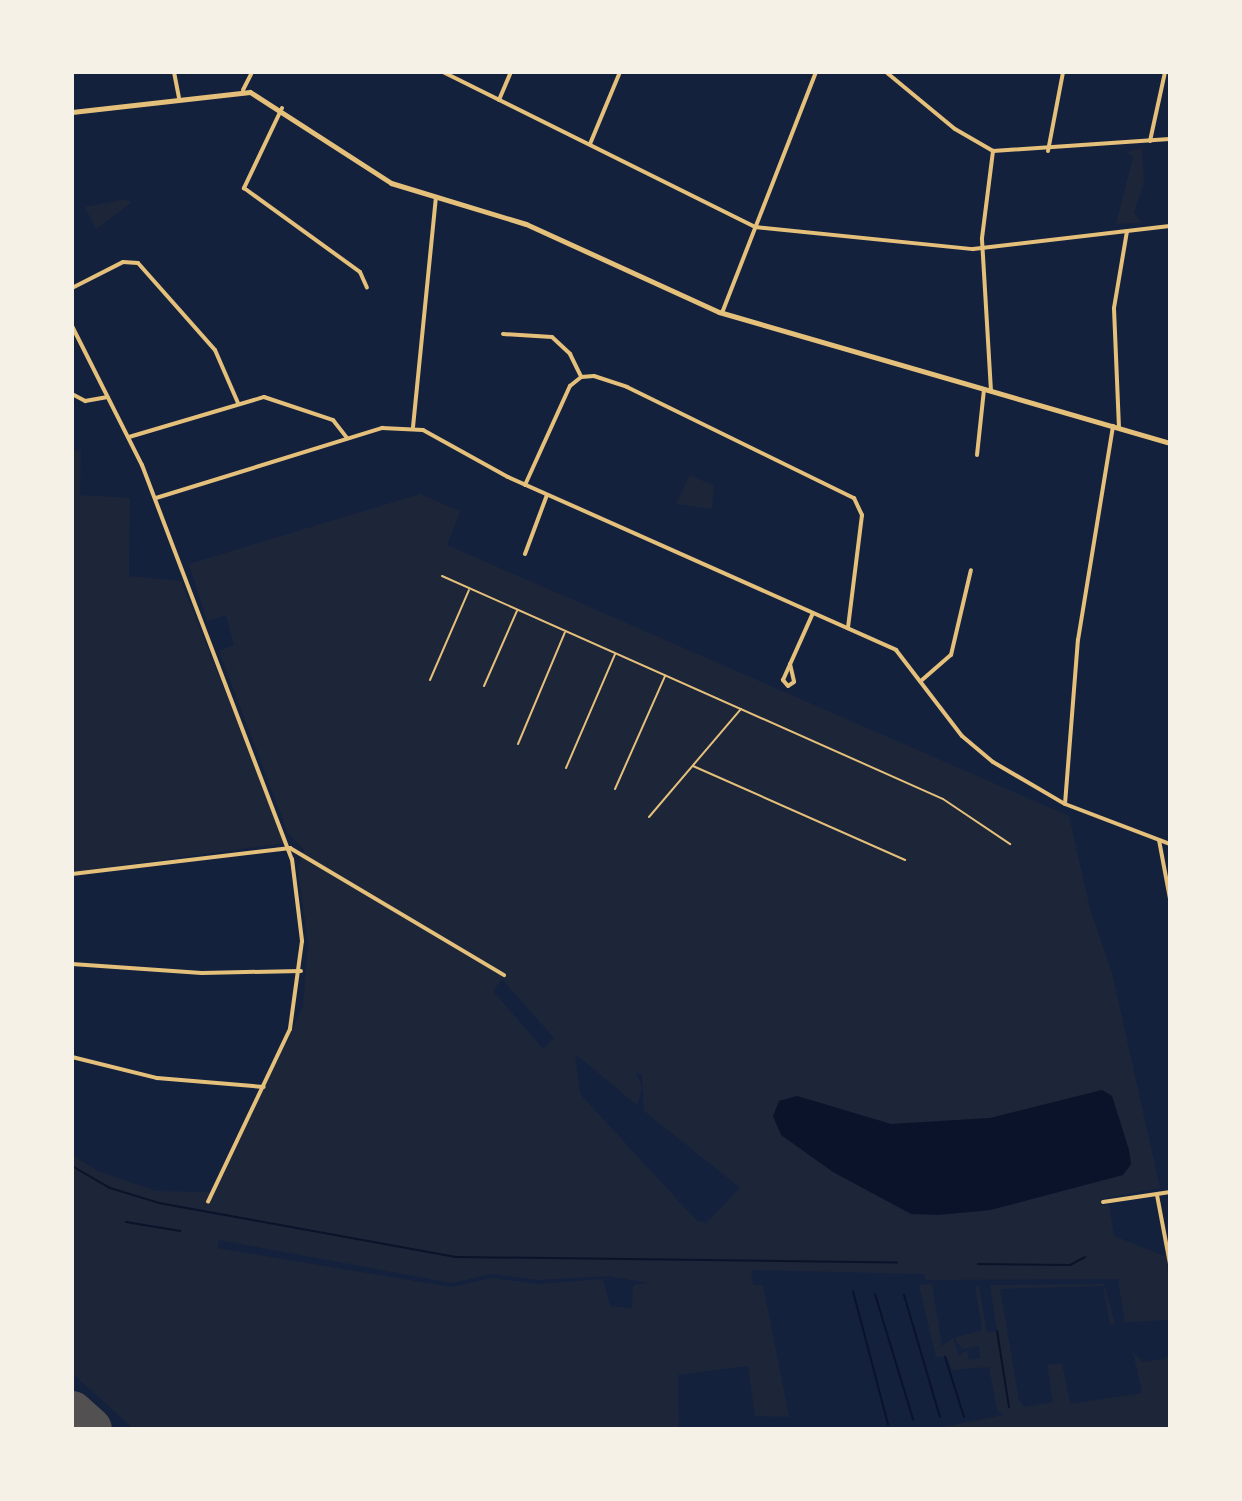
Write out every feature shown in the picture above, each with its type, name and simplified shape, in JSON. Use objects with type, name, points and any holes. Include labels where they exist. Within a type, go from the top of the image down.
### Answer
[{"type":"main road","points":[[72,112],[243,90],[282,108],[370,172],[436,197],[526,224],[722,313],[1170,443]]},
{"type":"street","points":[[174,72],[179,98]]},
{"type":"street","points":[[243,90],[252,72]]},
{"type":"street","points":[[443,72],[755,227],[983,247],[1170,226]]},
{"type":"street","points":[[499,100],[511,72]]},
{"type":"street","points":[[590,144],[620,72]]},
{"type":"street","points":[[722,313],[816,72]]},
{"type":"street","points":[[886,72],[955,129],[993,151],[1048,151],[1170,139]]},
{"type":"street","points":[[1048,151],[1063,72]]},
{"type":"street","points":[[1150,141],[1165,72]]},
{"type":"street","points":[[282,108],[244,188],[360,272],[367,288]]},
{"type":"street","points":[[977,455],[988,391],[983,247],[993,151]]},
{"type":"street","points":[[413,427],[436,197]]},
{"type":"street","points":[[1065,804],[1076,653],[1116,427],[1112,339],[1127,231]]},
{"type":"street","points":[[72,288],[123,262],[138,263],[215,350],[238,403]]},
{"type":"street","points":[[72,326],[129,437],[156,498],[290,848],[301,971],[290,1029],[208,1202]]},
{"type":"street","points":[[503,334],[552,337],[570,354],[581,377]]},
{"type":"street","points":[[525,485],[566,392],[581,377],[601,377],[627,387],[854,498],[862,525],[848,628]]},
{"type":"street","points":[[72,394],[85,401],[108,397]]},
{"type":"street","points":[[129,437],[264,397],[339,423],[347,438]]},
{"type":"street","points":[[156,498],[347,438],[413,427],[525,485],[896,650],[973,746],[1065,804],[1170,844]]},
{"type":"street","points":[[525,554],[547,495]]},
{"type":"street","points":[[922,680],[951,655],[971,570]]},
{"type":"street","points":[[790,664],[794,682],[788,686],[783,680],[790,664],[813,612]]},
{"type":"street","points":[[1159,840],[1170,899]]},
{"type":"street","points":[[72,874],[290,848],[504,975]]},
{"type":"street","points":[[72,964],[202,973],[301,971]]},
{"type":"street","points":[[72,1057],[157,1078],[264,1087]]},
{"type":"street","points":[[1103,1202],[1170,1192]]},
{"type":"street","points":[[1157,1195],[1170,1263]]},
{"type":"path","points":[[442,576],[943,799],[1010,844]]},
{"type":"path","points":[[430,680],[469,589]]},
{"type":"path","points":[[484,686],[517,610]]},
{"type":"path","points":[[518,744],[566,631]]},
{"type":"path","points":[[566,768],[615,653]]},
{"type":"path","points":[[615,789],[665,675]]},
{"type":"path","points":[[649,817],[741,709]]},
{"type":"path","points":[[693,766],[905,860]]},
{"type":"shaded area","points":[[1142,148],[1144,182],[1134,212],[1141,223],[1116,224],[1133,157],[1127,152]]},
{"type":"shaded area","points":[[127,199],[131,203],[96,229],[85,207]]},
{"type":"shaded area","points":[[72,450],[81,451],[80,495],[130,498],[129,576],[181,581],[286,843],[72,872]]},
{"type":"shaded area","points":[[690,475],[714,486],[712,509],[676,504]]},
{"type":"shaded area","points":[[420,494],[460,511],[447,545],[1069,816],[1090,909],[1112,973],[1160,1188],[1101,1199],[1101,1205],[1109,1205],[1114,1236],[1167,1257],[1170,1320],[1125,1322],[1118,1279],[925,1280],[924,1274],[751,1270],[753,1285],[763,1285],[789,1417],[755,1416],[748,1366],[678,1375],[679,1429],[134,1429],[72,1373],[72,1155],[98,1171],[156,1191],[208,1192],[212,1197],[303,1006],[308,943],[298,869],[304,849],[288,833],[219,651],[234,645],[226,615],[207,621],[189,564]],"holes":[[[502,979],[554,1038],[543,1049],[493,991]],[[575,1054],[637,1105],[642,1088],[636,1072],[642,1075],[644,1111],[740,1188],[706,1223],[697,1221],[580,1094]],[[1102,1090],[1112,1096],[1129,1150],[1122,1175],[990,1210],[938,1215],[797,1096],[891,1124],[990,1118]],[[219,1240],[452,1283],[492,1274],[538,1280],[608,1276],[648,1283],[633,1285],[632,1308],[610,1306],[603,1279],[538,1284],[492,1278],[451,1287],[217,1248]]]},
{"type":"shaded area","points":[[1102,1090],[1112,1096],[1129,1150],[1131,1164],[1123,1175],[990,1210],[938,1215],[911,1214],[833,1172],[781,1135],[773,1116],[779,1101],[797,1096],[891,1124],[990,1118]]},
{"type":"shaded area","points":[[932,1284],[942,1346],[953,1338],[959,1356],[967,1350],[969,1360],[980,1358],[979,1346],[962,1349],[954,1338],[982,1330],[975,1286],[979,1286],[987,1333],[997,1331],[990,1285],[1104,1284],[1115,1324],[1110,1325],[1103,1286],[1000,1289],[1019,1400],[1024,1407],[1053,1402],[1047,1365],[1062,1363],[1070,1404],[1142,1393],[1133,1352],[1143,1362],[1165,1359],[1170,1352],[1170,1429],[932,1429],[1004,1415],[997,1410],[989,1367],[952,1370],[947,1356],[936,1357],[919,1285]]},
{"type":"waterway","points":[[72,1166],[110,1188],[159,1203],[457,1257],[897,1262]]},
{"type":"waterway","points":[[126,1222],[180,1231]]},
{"type":"waterway","points":[[978,1264],[1070,1265],[1085,1257]]},
{"type":"waterway","points":[[853,1291],[888,1424]]},
{"type":"waterway","points":[[875,1294],[913,1419]]},
{"type":"waterway","points":[[904,1295],[940,1417]]},
{"type":"waterway","points":[[997,1331],[1009,1407]]},
{"type":"waterway","points":[[945,1357],[964,1417]]},
{"type":"runway","points":[[72,1413],[90,1429]]}]
